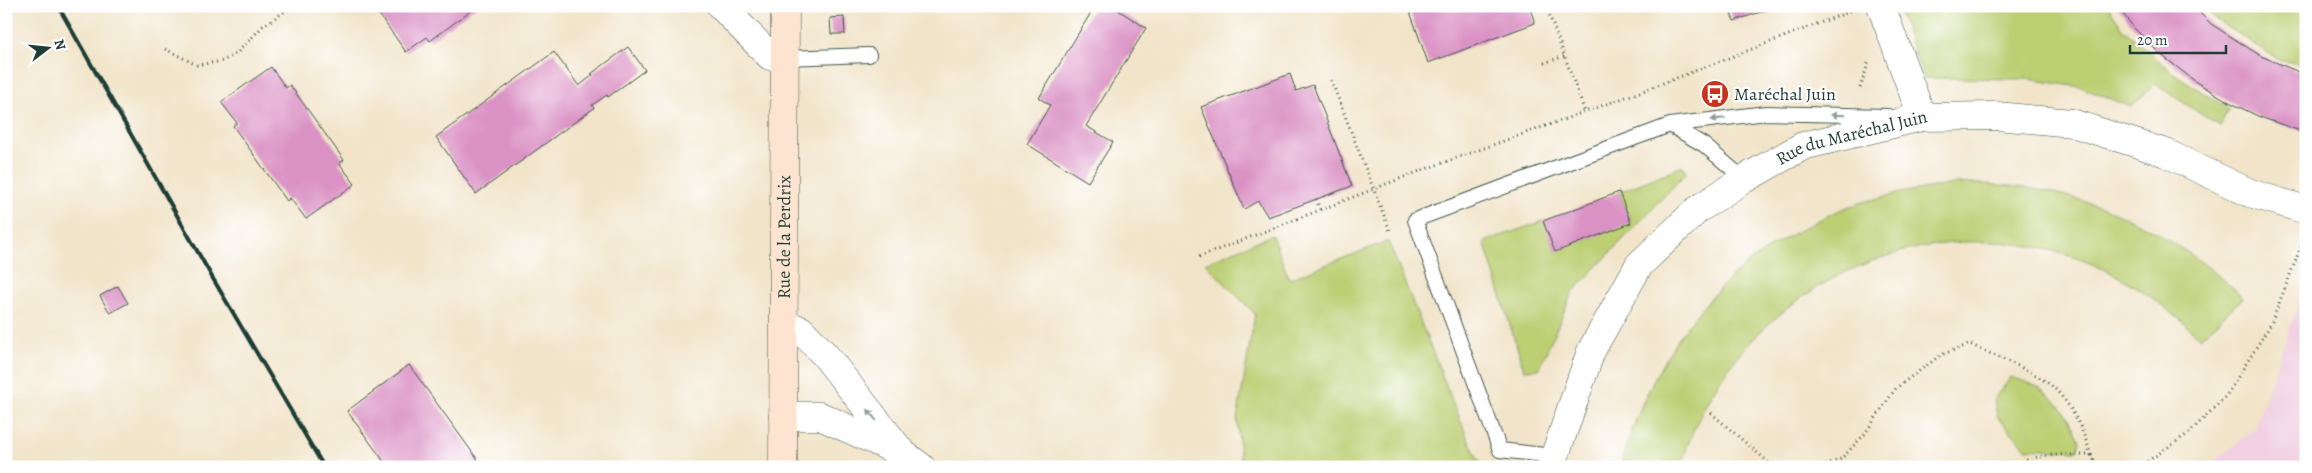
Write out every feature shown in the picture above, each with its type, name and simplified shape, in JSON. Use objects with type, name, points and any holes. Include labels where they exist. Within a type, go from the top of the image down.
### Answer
[{"type":"street","points":[[721,6],[770,56],[786,58]]},
{"type":"street","name":"Rue de la Perdrix","points":[[782,467],[784,416],[785,6]]},
{"type":"street","points":[[1870,7],[1922,117]]},
{"type":"street","name":"Rue du Maréchal Juin","points":[[1552,462],[1591,351],[1639,265],[1697,210],[1803,146],[1922,117],[1996,116],[2072,123],[2166,153],[2250,193],[2306,210]]},
{"type":"street","points":[[784,324],[801,330],[825,355],[911,460]]},
{"type":"street","points":[[784,416],[820,416],[911,460]]},
{"type":"lane","points":[[786,58],[869,55]]},
{"type":"lane","points":[[1552,462],[1500,450],[1415,220],[1670,125],[1766,113],[1922,117]]},
{"type":"lane","points":[[1670,125],[1704,145],[1744,180]]},
{"type":"path","points":[[165,49],[197,65],[223,61],[237,53],[263,26],[293,6]]},
{"type":"path","points":[[1546,6],[1585,112]]},
{"type":"path","points":[[1199,257],[1374,189],[1870,7]]},
{"type":"path","points":[[1544,63],[1565,56]]},
{"type":"path","points":[[1331,80],[1390,231]]},
{"type":"path","points":[[1316,199],[1320,210]]},
{"type":"path","points":[[2139,467],[2189,432],[2226,396],[2271,324],[2306,234]]},
{"type":"path","points":[[1821,467],[1842,458],[1864,435],[1896,388],[1941,355],[1970,344],[2028,371],[2057,391],[2082,428],[2091,455],[2098,467]]},
{"type":"path","points":[[1711,413],[1774,467]]},
{"type":"path","points":[[2013,467],[2022,460],[2055,455],[2091,455]]},
{"type":"shaded area","points":[[2306,289],[2306,467],[2207,467],[2254,430],[2303,290]]},
{"type":"green space","points":[[1897,6],[2108,6],[2124,30],[2172,72],[2229,110],[2219,126],[2155,84],[2131,107],[2080,87],[2028,79],[1924,78]]},
{"type":"green space","points":[[2203,6],[2306,6],[2306,66],[2278,59],[2215,19]]},
{"type":"green space","points":[[1683,166],[1686,173],[1572,293],[1539,369],[1524,370],[1484,242],[1543,221],[1631,222],[1619,192]]},
{"type":"green space","points":[[1954,184],[1995,185],[2035,189],[2073,198],[2110,211],[2146,227],[2180,247],[2243,298],[2200,338],[2156,300],[2124,279],[2070,256],[2008,243],[1947,243],[1887,256],[1831,280],[1780,314],[1737,357],[1704,408],[1681,467],[1620,467],[1642,405],[1673,347],[1713,295],[1737,272],[1771,247],[1841,210],[1869,200]]},
{"type":"green space","points":[[1272,235],[1289,279],[1388,241],[1467,437],[1482,467],[1241,467],[1237,419],[1255,314],[1205,263]]},
{"type":"green space","points":[[2011,377],[2037,387],[2058,404],[2069,418],[2077,434],[2080,442],[2076,451],[2026,448],[1997,417],[1994,399]]},
{"type":"building","points":[[373,6],[477,6],[430,41],[427,37],[406,52]]},
{"type":"building","points":[[1095,6],[1112,6],[1146,28],[1086,126],[1113,142],[1088,182],[1027,144],[1050,105],[1039,98]]},
{"type":"building","points":[[1408,6],[1529,6],[1535,23],[1428,63]]},
{"type":"building","points":[[1728,6],[1775,6],[1775,7],[1734,21]]},
{"type":"building","points":[[2117,6],[2193,6],[2211,24],[2261,56],[2306,75],[2306,133],[2260,117],[2231,103],[2196,82],[2159,53],[2134,28]]},
{"type":"building","points":[[844,17],[845,34],[831,34],[830,18]]},
{"type":"building","points":[[628,47],[645,70],[608,97],[607,95],[592,105],[594,108],[476,194],[436,137],[554,52],[579,86],[593,75],[591,74]]},
{"type":"building","points":[[271,67],[286,88],[290,85],[344,160],[339,163],[355,184],[306,219],[290,198],[287,201],[233,126],[237,123],[221,102]]},
{"type":"building","points":[[1290,74],[1296,91],[1313,85],[1352,186],[1268,217],[1258,201],[1244,209],[1201,107]]},
{"type":"building","points":[[1619,192],[1631,223],[1555,252],[1543,221]]},
{"type":"building","points":[[118,286],[128,303],[110,313],[100,296]]},
{"type":"building","points":[[409,365],[483,467],[388,467],[347,411]]},
{"type":"railway","points":[[58,6],[212,277],[324,467]]},
{"type":"place","name":"Maréchal Juin","points":[[1715,94]]}]
